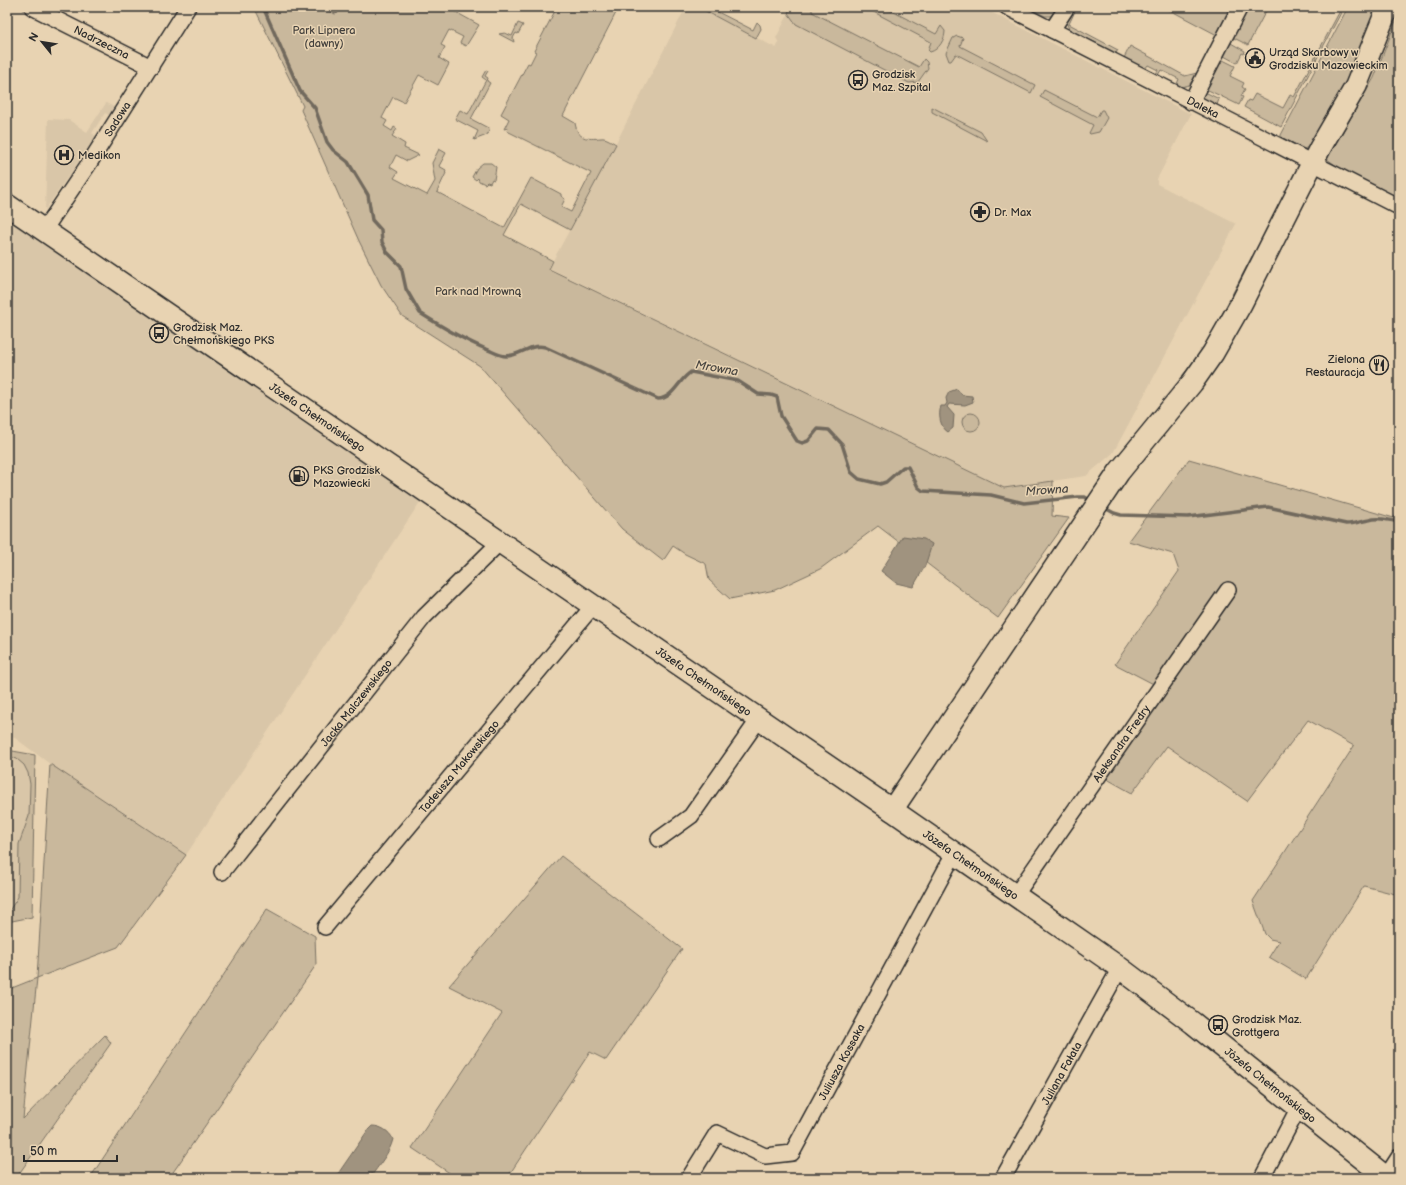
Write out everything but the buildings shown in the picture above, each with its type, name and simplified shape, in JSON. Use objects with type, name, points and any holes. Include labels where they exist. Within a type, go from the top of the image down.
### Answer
[{"type":"street","name":"Nadrzeczna","points":[[32,7],[150,67]]},
{"type":"street","name":"Sadowa","points":[[44,230],[188,7]]},
{"type":"street","name":"Daleka","points":[[1007,7],[1312,164],[1399,207]]},
{"type":"street","points":[[1052,30],[1067,7]]},
{"type":"street","points":[[1191,102],[1240,7]]},
{"type":"street","points":[[892,810],[1106,490],[1133,454],[1192,383],[1213,353],[1241,304],[1312,164],[1360,78],[1388,7]]},
{"type":"street","name":"Józefa Chełmońskiego","points":[[7,205],[892,810],[1120,968],[1193,1023],[1386,1178]]},
{"type":"street","name":"Jacka Malczewskiego","points":[[222,872],[424,617],[500,542]]},
{"type":"street","name":"Aleksandra Fredry","points":[[1015,896],[1228,590]]},
{"type":"street","name":"Tadeusza Makowskiego","points":[[324,928],[593,606]]},
{"type":"street","points":[[659,839],[692,816],[759,719]]},
{"type":"street","name":"Juliusza Kossaka","points":[[689,1178],[717,1133],[765,1156],[792,1153],[954,854]]},
{"type":"street","name":"Juliana Fałata","points":[[1003,1178],[1120,968]]},
{"type":"street","points":[[1262,1178],[1299,1107]]},
{"type":"street","points":[[1386,1178],[1399,1157]]},
{"type":"shaded area","points":[[323,7],[336,7],[338,13],[335,14]]},
{"type":"shaded area","points":[[686,7],[698,7],[776,48],[779,43],[776,38],[792,7],[981,7],[1191,114],[1157,179],[1157,184],[1236,224],[1113,453],[1086,476],[1004,488],[549,268],[603,168]]},
{"type":"shaded area","points":[[106,103],[114,107],[109,115],[105,113],[92,133],[96,136],[45,210],[48,119],[69,120],[87,132]]},
{"type":"shaded area","points":[[7,217],[422,499],[186,855],[50,764],[7,732]]},
{"type":"shaded area","points":[[957,389],[962,395],[972,396],[973,402],[965,405],[949,404],[947,407],[954,415],[953,428],[948,432],[941,424],[940,409],[941,406],[945,406],[947,403],[946,398],[949,392]]},
{"type":"shaded area","points":[[903,536],[924,539],[932,544],[925,566],[913,587],[896,583],[881,571]]},
{"type":"shaded area","points":[[7,750],[35,755],[32,917],[7,922]]},
{"type":"shaded area","points":[[372,1126],[379,1127],[384,1130],[393,1139],[387,1154],[380,1164],[370,1178],[335,1178],[368,1130]]},
{"type":"green space","points":[[254,7],[453,7],[452,10],[479,25],[466,46],[460,43],[463,37],[449,30],[441,45],[445,47],[439,58],[449,64],[438,85],[419,75],[404,102],[393,97],[382,118],[387,121],[384,126],[392,131],[394,127],[397,129],[392,136],[405,144],[404,148],[419,155],[407,161],[396,155],[390,167],[398,172],[394,178],[427,195],[435,181],[432,163],[439,149],[446,153],[439,166],[446,170],[446,173],[437,192],[504,228],[531,178],[561,194],[561,196],[565,199],[561,207],[571,212],[591,173],[507,131],[508,128],[504,129],[509,119],[501,114],[528,63],[530,64],[536,52],[534,51],[557,7],[619,7],[563,116],[575,123],[578,133],[584,137],[605,138],[616,144],[570,230],[521,204],[504,235],[553,261],[549,269],[1004,488],[1053,481],[1052,516],[1069,518],[998,618],[878,526],[820,569],[775,590],[730,599],[709,580],[706,564],[685,554],[673,546],[663,561],[622,529],[480,366],[402,316],[381,285],[359,241],[301,110],[303,106]]},
{"type":"green space","points":[[698,7],[708,7],[753,30],[757,22],[761,29],[756,38]]},
{"type":"green space","points":[[791,7],[812,7],[812,12],[919,67],[924,59],[927,62],[928,68],[918,82],[909,83],[796,24],[788,13]]},
{"type":"green space","points":[[864,7],[884,7],[936,34],[941,26],[945,31],[943,41],[939,47],[930,52],[928,50],[931,42]]},
{"type":"green space","points":[[1027,7],[1061,7],[1052,16],[1045,16]]},
{"type":"green space","points":[[1073,7],[1077,7],[1069,24],[1118,50],[1116,53],[1069,29],[1066,22]]},
{"type":"green space","points":[[1164,7],[1231,7],[1217,35]]},
{"type":"green space","points":[[1246,7],[1268,7],[1248,45],[1232,37]]},
{"type":"green space","points":[[1342,7],[1344,7],[1281,127],[1244,107],[1248,100],[1251,101],[1255,94],[1283,108],[1290,95],[1294,97]]},
{"type":"green space","points":[[1348,7],[1382,7],[1364,55],[1310,146],[1304,149],[1281,137],[1281,135]]},
{"type":"green space","points":[[1399,13],[1399,201],[1337,170],[1338,167],[1327,159],[1374,78]]},
{"type":"green space","points":[[518,23],[523,25],[518,34],[516,33],[513,38],[514,42],[499,34],[505,33],[512,36]]},
{"type":"green space","points":[[957,36],[963,38],[960,46],[1035,85],[1031,93],[956,54],[951,61],[949,61],[946,53],[953,38]]},
{"type":"green space","points":[[1229,42],[1245,51],[1244,54],[1242,53],[1237,63],[1222,55]]},
{"type":"green space","points":[[1130,46],[1185,76],[1197,73],[1194,82],[1192,81],[1189,85],[1182,87],[1177,84],[1179,79],[1161,70],[1158,75],[1156,74],[1158,70],[1148,65],[1145,69],[1124,58]]},
{"type":"green space","points":[[1221,59],[1235,66],[1230,76],[1244,83],[1242,87],[1245,89],[1241,96],[1243,97],[1239,105],[1204,88]]},
{"type":"green space","points":[[486,70],[488,71],[485,76],[488,78],[487,81],[490,83],[471,119],[490,129],[487,135],[474,140],[478,131],[455,119],[460,110],[468,114],[486,80],[482,77]]},
{"type":"green space","points":[[1044,90],[1097,117],[1101,110],[1103,110],[1107,118],[1099,132],[1090,134],[1089,133],[1093,125],[1040,97]]},
{"type":"green space","points":[[1203,91],[1219,99],[1216,108],[1204,101]]},
{"type":"green space","points":[[932,107],[981,132],[987,141],[932,112]]},
{"type":"green space","points":[[483,163],[491,163],[496,167],[494,180],[492,179],[490,183],[487,182],[485,184],[479,181],[478,178],[476,180],[472,177],[477,168]]},
{"type":"green space","points":[[1252,256],[1254,258],[1220,330],[1185,378],[1182,376],[1204,349]]},
{"type":"green space","points":[[967,413],[975,413],[980,418],[978,429],[975,431],[967,431],[962,426],[962,418]]},
{"type":"green space","points":[[1189,459],[1394,518],[1399,509],[1399,895],[1364,886],[1306,979],[1269,957],[1279,941],[1270,939],[1265,934],[1253,901],[1354,746],[1308,720],[1247,801],[1167,746],[1132,793],[1107,779],[1165,690],[1115,664],[1179,571],[1173,554],[1128,541]]},
{"type":"green space","points":[[7,750],[35,755],[32,917],[7,922],[7,914],[18,897],[19,844],[29,816],[30,784],[28,773],[24,765],[17,759],[7,756]]},
{"type":"green space","points":[[50,764],[186,855],[118,947],[37,978]]},
{"type":"green space","points":[[561,856],[682,949],[606,1060],[590,1052],[507,1178],[457,1178],[412,1148],[502,1013],[449,986]]},
{"type":"green space","points":[[267,909],[315,936],[316,965],[169,1178],[90,1178]]},
{"type":"green space","points":[[37,978],[23,1119],[105,1035],[111,1043],[16,1178],[7,1178],[7,990]]},
{"type":"waterway","name":"Mrowna","points":[[263,7],[300,91],[315,108],[327,142],[333,150],[348,162],[368,195],[372,220],[381,230],[382,242],[387,252],[401,266],[406,289],[420,313],[444,328],[460,337],[503,356],[516,354],[530,348],[540,346],[545,347],[658,399],[668,396],[691,372],[738,381],[758,394],[777,397],[781,416],[797,441],[802,443],[808,441],[818,429],[829,430],[842,444],[851,472],[859,479],[880,484],[886,482],[903,467],[908,467],[918,487],[923,491],[991,495],[1024,503],[1078,497],[1085,497],[1091,501]]},
{"type":"waterway","name":"Mrowna","points":[[1103,507],[1121,515],[1188,517],[1268,507],[1346,524],[1373,519],[1384,519],[1399,522]]},
{"type":"place","name":"Urząd Skarbowy w Grodzisku Mazowieckim","points":[[1255,58]]},
{"type":"place","name":"Grodzisk Maz. Szpital","points":[[858,80]]},
{"type":"place","name":"Medikon","points":[[64,155]]},
{"type":"place","name":"Dr. Max","points":[[980,212]]},
{"type":"place","name":"Grodzisk Maz. Chełmońskiego PKS","points":[[159,333]]},
{"type":"place","name":"Zielona Restauracja","points":[[1379,365]]},
{"type":"place","name":"PKS Grodzisk Mazowiecki","points":[[299,476]]},
{"type":"place","name":"Grodzisk Maz. Grottgera","points":[[1218,1025]]},
{"type":"park label","name":"Park Lipnera (dawny)","points":[[324,36]]},
{"type":"park label","name":"Park nad Mrowną","points":[[478,291]]}]
